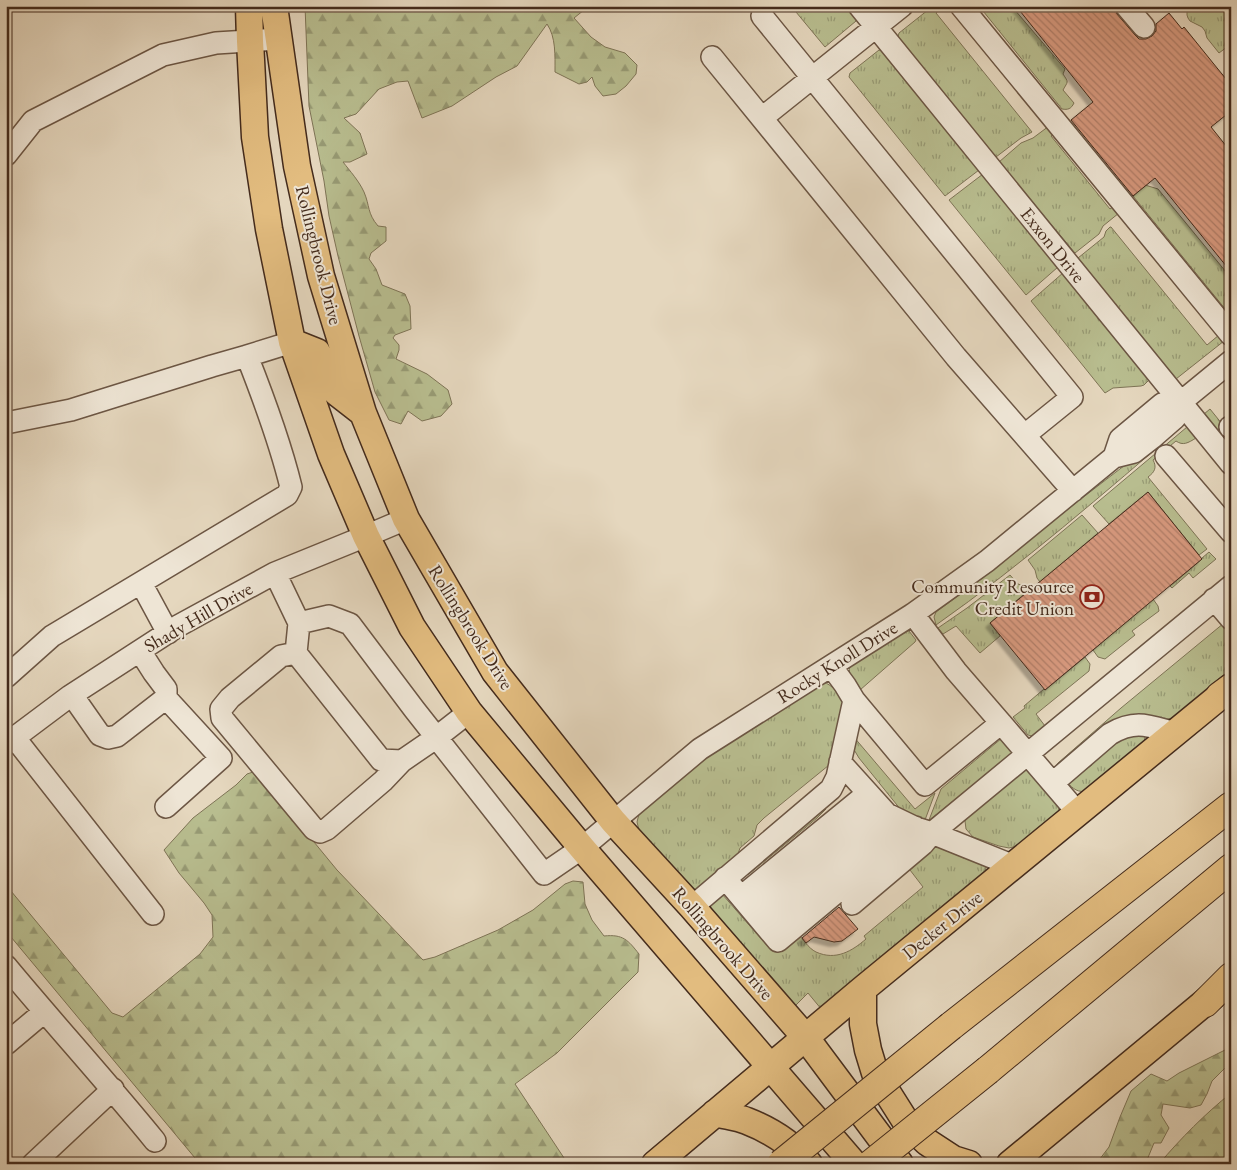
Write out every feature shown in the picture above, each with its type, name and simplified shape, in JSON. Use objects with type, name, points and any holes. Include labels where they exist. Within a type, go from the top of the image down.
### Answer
[{"type":"highway","points":[[781,1164],[1227,806]]},
{"type":"highway","points":[[871,1164],[988,1070],[1231,868]]},
{"type":"highway","points":[[1205,1003],[1231,977]]},
{"type":"main road","name":"Rollingbrook Drive","points":[[250,6],[255,137],[269,229],[292,342],[331,454],[366,536],[412,626],[469,712],[582,848],[854,1164]]},
{"type":"main road","name":"Rollingbrook Drive","points":[[274,6],[297,166],[319,267],[363,413],[406,519],[495,672],[614,821],[806,1038],[900,1164]]},
{"type":"main road","points":[[292,342],[317,352],[336,392],[363,413]]},
{"type":"main road","name":"Decker Drive","points":[[655,1164],[863,989],[1227,690]]},
{"type":"main road","points":[[1010,1164],[1231,982]]},
{"type":"main road","points":[[863,989],[863,1024],[875,1073],[906,1122],[927,1142],[953,1159],[970,1164]]},
{"type":"main road","points":[[716,1113],[746,1121],[776,1135],[801,1154],[809,1164]]},
{"type":"street","name":"Exxon Drive","points":[[859,6],[1231,464]]},
{"type":"street","points":[[762,118],[902,6]]},
{"type":"street","points":[[961,6],[1231,335]]},
{"type":"street","points":[[1126,6],[1144,27]]},
{"type":"street","points":[[762,16],[1072,397],[1025,435]]},
{"type":"street","points":[[6,155],[33,121],[163,55],[216,43],[279,39]]},
{"type":"street","points":[[712,57],[956,357],[1073,491]]},
{"type":"street","points":[[6,422],[71,410],[292,342]]},
{"type":"street","points":[[6,677],[52,636],[287,495],[291,487],[278,440],[247,356]]},
{"type":"street","points":[[1181,402],[1231,361]]},
{"type":"street","name":"Rocky Knoll Drive","points":[[437,737],[544,874],[582,848],[700,750],[913,614],[987,561],[1114,457],[1134,452],[1152,438],[1175,418],[1181,402]]},
{"type":"street","points":[[1166,456],[1231,532]]},
{"type":"street","name":"Shady Hill Drive","points":[[10,740],[72,695],[168,633],[275,574],[406,519]]},
{"type":"street","points":[[275,574],[299,623],[296,653],[381,760],[402,761]]},
{"type":"street","points":[[141,583],[168,633]]},
{"type":"street","points":[[692,907],[750,908],[891,812],[1028,753],[1231,586]]},
{"type":"street","points":[[1214,599],[1231,619]]},
{"type":"street","points":[[913,614],[956,671],[1078,813]]},
{"type":"street","points":[[299,623],[329,616],[350,624],[437,737]]},
{"type":"street","points":[[140,651],[166,689],[166,698],[221,758],[166,807]]},
{"type":"street","points":[[296,653],[281,656],[230,698],[221,709],[222,718],[314,829],[320,832],[327,829],[383,782],[402,761],[469,712]]},
{"type":"street","points":[[831,666],[854,700],[925,786],[1001,723]]},
{"type":"street","points":[[72,695],[100,735],[108,738],[117,736],[166,698]]},
{"type":"street","points":[[750,908],[831,790],[837,776],[854,700]]},
{"type":"street","points":[[1053,783],[1110,734],[1120,728],[1138,724],[1175,733]]},
{"type":"street","points":[[10,740],[153,914]]},
{"type":"street","points":[[840,762],[923,844],[852,904]]},
{"type":"street","points":[[891,812],[1014,866]]},
{"type":"street","points":[[750,908],[891,812]]},
{"type":"street","points":[[750,908],[778,941],[891,812]]},
{"type":"street","points":[[6,966],[155,1141]]},
{"type":"street","points":[[6,1044],[44,1012]]},
{"type":"street","points":[[33,1164],[112,1089]]},
{"type":"green space","points":[[305,6],[589,6],[574,18],[591,37],[605,47],[625,53],[637,65],[636,74],[626,86],[616,94],[603,96],[595,86],[592,77],[587,82],[579,84],[555,72],[555,53],[552,35],[547,24],[517,66],[496,77],[452,106],[422,118],[408,81],[397,82],[379,89],[356,114],[344,118],[360,133],[367,154],[350,162],[343,162],[362,188],[374,221],[378,226],[386,227],[386,241],[371,253],[369,259],[376,269],[382,285],[405,294],[410,306],[411,329],[395,335],[393,338],[399,345],[396,359],[427,374],[448,390],[452,404],[441,416],[422,421],[408,411],[401,424],[389,420],[375,392],[338,256],[309,106]]},
{"type":"green space","points":[[791,6],[847,6],[856,18],[856,21],[825,47]]},
{"type":"green space","points":[[933,6],[944,6],[936,13],[1032,132],[996,157],[898,37],[899,33]]},
{"type":"green space","points":[[979,6],[1009,6],[1014,9],[1065,69],[1063,74],[1067,82],[1063,90],[1074,103],[1070,108],[1062,109]]},
{"type":"green space","points":[[1187,6],[1231,6],[1231,44],[1219,53],[1207,38],[1202,27],[1190,21],[1187,15]]},
{"type":"green space","points":[[879,50],[882,51],[979,170],[945,196],[849,77],[850,73]]},
{"type":"green space","points":[[1049,126],[1055,133],[1051,136],[1110,209],[1114,206],[1119,213],[1103,226],[1099,234],[1075,253],[999,162],[1021,143],[1033,138]]},
{"type":"green space","points":[[983,174],[1058,267],[1026,295],[949,200]]},
{"type":"green space","points":[[1145,185],[1158,189],[1231,278],[1231,316],[1133,196]]},
{"type":"green space","points":[[1110,227],[1207,345],[1219,335],[1224,341],[1176,379],[1078,258],[1104,237]]},
{"type":"green space","points":[[1064,272],[1094,313],[1149,380],[1144,385],[1113,388],[1105,393],[1031,301]]},
{"type":"green space","points":[[1210,409],[1231,435],[1231,447],[1204,414]]},
{"type":"green space","points":[[1183,423],[1185,424],[1063,528],[936,625],[934,617],[936,612],[976,583],[1168,432]]},
{"type":"green space","points":[[1187,427],[1196,438],[1186,443],[1176,441],[1153,460],[1155,469],[1148,477],[1207,549],[1199,555],[1148,492],[1109,524],[1093,506]]},
{"type":"green space","points":[[1082,515],[1098,533],[1040,582],[1028,560]]},
{"type":"green space","points":[[1209,552],[1216,559],[1193,578],[1189,573],[1172,588],[1170,586],[1202,559]]},
{"type":"green space","points":[[1010,575],[1018,584],[1027,587],[1029,590],[990,623],[1000,636],[980,653],[956,626],[943,634],[938,628],[967,608]]},
{"type":"green space","points":[[1153,599],[1159,611],[1132,631],[1135,635],[1105,659],[1098,657],[1093,650]]},
{"type":"green space","points":[[1224,623],[1231,631],[1231,672],[1173,718],[1156,721],[1061,767],[1056,766],[1121,708]]},
{"type":"green space","points":[[905,631],[909,631],[916,640],[915,642],[860,690],[851,676],[850,666]]},
{"type":"green space","points":[[1085,657],[1090,664],[1089,671],[1036,714],[1045,726],[1032,736],[1028,735],[1013,717],[1044,689]]},
{"type":"green space","points":[[823,682],[835,690],[843,703],[834,761],[757,825],[754,836],[740,848],[735,863],[695,891],[643,836],[637,822],[640,810],[693,767],[730,741]]},
{"type":"green space","points":[[1144,733],[1144,743],[1088,791],[1076,790],[1067,782],[1092,765],[1088,761],[1120,734]]},
{"type":"green space","points":[[853,736],[915,809],[935,793],[925,820],[901,810],[859,758],[853,748]]},
{"type":"green space","points":[[1002,738],[1015,751],[929,820],[941,789]]},
{"type":"green space","points":[[1027,765],[1058,803],[1057,816],[1021,845],[1009,848],[973,837],[966,829],[966,816]]},
{"type":"green space","points":[[253,772],[263,780],[337,870],[423,960],[435,957],[498,930],[533,910],[565,884],[573,881],[583,882],[585,904],[592,920],[604,936],[621,937],[632,945],[639,954],[638,972],[557,1053],[515,1084],[568,1164],[200,1164],[6,931],[6,885],[112,1013],[123,1017],[200,954],[213,937],[212,915],[179,873],[164,850],[193,818],[236,785],[247,774]]},
{"type":"green space","points":[[824,807],[826,809],[817,818],[746,875]]},
{"type":"green space","points":[[938,846],[984,864],[985,872],[822,1010],[808,993],[795,1006],[708,910],[709,902],[722,894],[770,949],[774,950],[797,932],[808,946],[816,952],[823,955],[837,955],[849,951],[866,939],[864,936],[923,887],[910,870]]},
{"type":"green space","points":[[1231,1047],[1231,1068],[1226,1067],[1212,1081],[1201,1105],[1190,1108],[1163,1104],[1161,1115],[1169,1128],[1161,1143],[1154,1143],[1144,1164],[1096,1164],[1109,1147],[1131,1091],[1151,1074],[1167,1081]]},
{"type":"green space","points":[[1231,1093],[1231,1164],[1159,1164],[1212,1109]]},
{"type":"building","points":[[1016,6],[1114,6],[1117,14],[1139,39],[1146,39],[1152,36],[1156,31],[1156,24],[1169,13],[1182,29],[1184,27],[1231,85],[1231,111],[1211,127],[1231,152],[1231,272],[1155,178],[1133,196],[1071,120],[1093,102]]},
{"type":"building","points":[[1148,492],[1202,559],[1045,690],[990,623]]},
{"type":"building","points":[[839,907],[858,929],[842,941],[834,942],[814,937],[806,943],[802,938]]},
{"type":"place","name":"Community Resource Credit Union","points":[[1092,597]]}]
